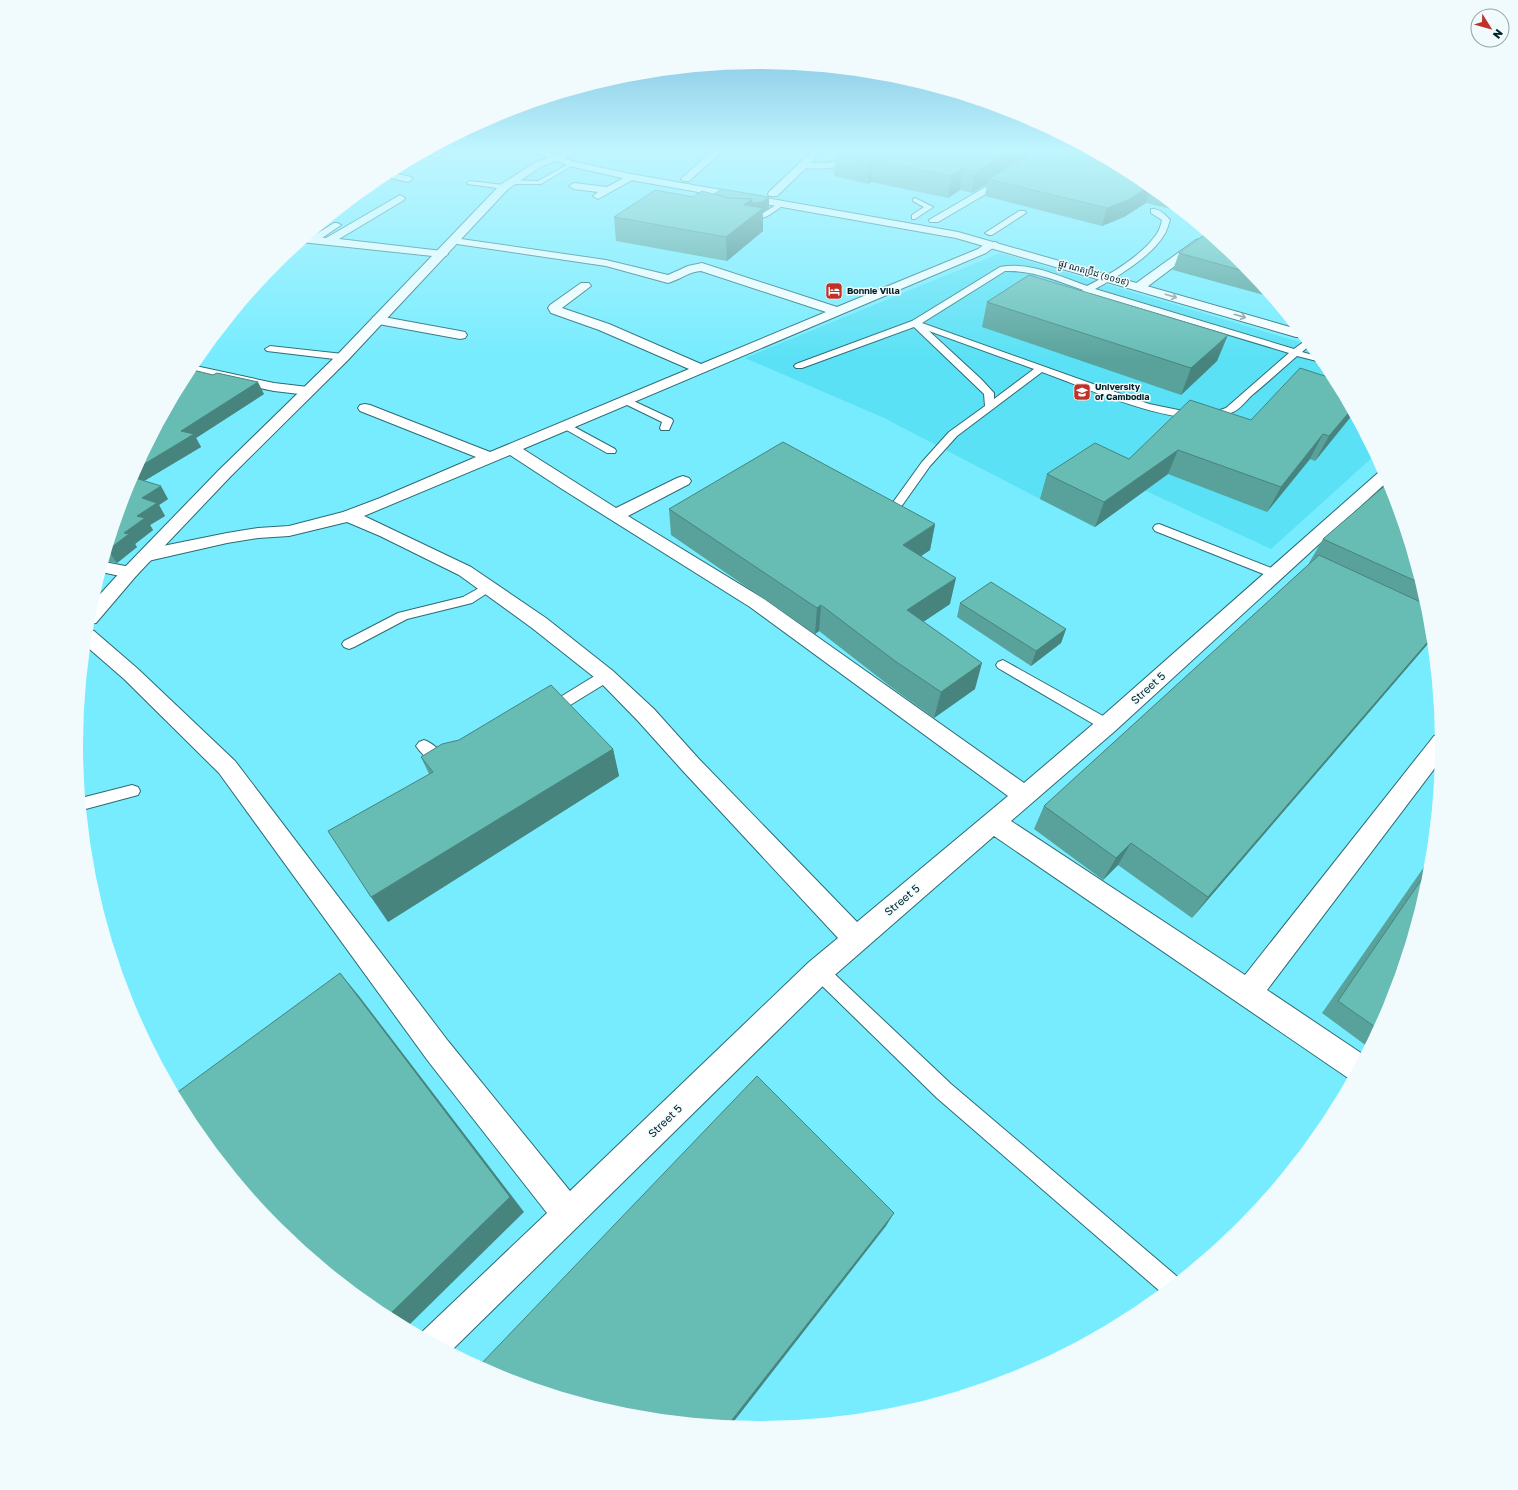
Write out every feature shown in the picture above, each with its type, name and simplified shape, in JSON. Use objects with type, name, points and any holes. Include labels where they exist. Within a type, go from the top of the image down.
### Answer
[{"type":"street","points":[[327,242],[364,220]]},
{"type":"street","points":[[97,608],[225,473],[342,357],[474,220]]},
{"type":"street","name":"ផ្លូវ ណតប្រ៊ីដ (១០១៩)","points":[[873,220],[994,238]]},
{"type":"street","name":"ផ្លូវ ណតប្រ៊ីដ (១០១៩)","points":[[934,220],[994,238],[1109,278],[1136,278]]},
{"type":"street","points":[[148,555],[227,538],[258,533],[289,531],[348,516],[386,502],[489,457],[567,426],[625,400],[982,251],[994,238]]},
{"type":"street","points":[[1151,278],[1206,238]]},
{"type":"street","points":[[310,240],[442,254]]},
{"type":"street","points":[[454,241],[598,261],[668,280],[692,267],[702,267],[838,312]]},
{"type":"street","name":"ផ្លូវ ណតប្រ៊ីដ (១០១៩)","points":[[1105,265],[1136,278],[1294,332]]},
{"type":"street","points":[[1136,278],[1151,278],[1165,282]]},
{"type":"street","points":[[585,286],[554,308],[555,310],[604,327],[701,369]]},
{"type":"street","points":[[378,320],[460,335]]},
{"type":"street","points":[[196,370],[274,387],[308,391]]},
{"type":"street","points":[[365,408],[489,457]]},
{"type":"street","points":[[511,448],[757,603],[1024,795]]},
{"type":"street","name":"Street 5","points":[[439,1339],[819,971],[1288,568],[1381,479]]},
{"type":"street","points":[[616,515],[683,481]]},
{"type":"street","points":[[348,516],[386,532],[465,571],[539,623],[606,676],[646,715],[856,939]]},
{"type":"street","points":[[107,568],[130,572]]},
{"type":"street","points":[[92,640],[132,674],[227,767],[438,1051],[568,1214]]},
{"type":"street","points":[[1248,993],[1435,751]]},
{"type":"street","points":[[993,822],[1353,1066]]},
{"type":"lane","points":[[994,238],[1014,220]]},
{"type":"lane","points":[[1084,303],[1082,298],[1088,289],[1109,278],[1147,250],[1161,234],[1166,220]]},
{"type":"lane","points":[[311,239],[337,225]]},
{"type":"lane","points":[[799,366],[915,323],[1003,268],[1013,267],[1028,269],[1142,306],[1313,358]]},
{"type":"lane","points":[[1130,315],[1142,306]]},
{"type":"lane","points":[[915,323],[1146,406],[1172,413],[1200,417],[1221,414],[1230,410],[1304,346]]},
{"type":"lane","points":[[915,323],[989,393],[990,406]]},
{"type":"lane","points":[[1192,330],[1203,324]]},
{"type":"lane","points":[[270,349],[342,357]]},
{"type":"lane","points":[[887,519],[926,464],[953,434],[1042,368]]},
{"type":"lane","points":[[625,400],[668,421],[665,428]]},
{"type":"lane","points":[[567,426],[610,451]]},
{"type":"lane","points":[[1159,528],[1288,568]]},
{"type":"lane","points":[[349,644],[403,616],[468,600],[488,588]]},
{"type":"lane","points":[[1003,665],[1107,725]]},
{"type":"lane","points":[[539,717],[606,676]]},
{"type":"lane","points":[[424,746],[446,767],[459,764]]},
{"type":"lane","points":[[86,803],[132,791]]},
{"type":"lane","points":[[819,971],[944,1091],[1168,1283]]},
{"type":"shaded area","name":"University of Cambodia","points":[[1000,253],[1302,343],[1321,369],[1344,407],[1371,459],[1271,549],[1144,490],[1094,527],[884,418],[745,358]]},
{"type":"building","points":[[628,220],[748,220],[726,237]]},
{"type":"building","points":[[1203,236],[1240,270],[1179,253]]},
{"type":"building","points":[[1029,275],[1228,335],[1191,368],[987,302]]},
{"type":"building","points":[[1300,368],[1325,376],[1348,414],[1329,436],[1323,434],[1281,487],[1178,450],[1104,502],[1047,474],[1095,443],[1129,459],[1190,400],[1251,420]]},
{"type":"building","points":[[196,371],[213,375],[217,373],[258,382],[181,431],[194,434],[145,464],[174,407]]},
{"type":"building","points":[[783,442],[935,524],[903,545],[956,578],[907,610],[982,663],[941,692],[895,661],[821,605],[817,608],[669,509]]},
{"type":"building","points":[[137,479],[161,486],[142,498],[157,503],[137,516],[145,518],[124,533],[129,534],[113,546]]},
{"type":"building","points":[[1384,486],[1399,528],[1414,580],[1323,539]]},
{"type":"building","points":[[1319,555],[1419,601],[1427,643],[1208,897],[1131,843],[1116,858],[1044,806]]},
{"type":"building","points":[[991,582],[1066,629],[1036,651],[960,603]]},
{"type":"building","points":[[551,685],[613,749],[371,897],[328,831],[433,772],[421,757],[442,744],[459,740]]},
{"type":"building","points":[[1421,879],[1412,920],[1399,962],[1384,1004],[1374,1026],[1338,1001]]},
{"type":"building","points":[[340,973],[510,1197],[392,1312],[347,1281],[313,1253],[281,1223],[251,1191],[223,1157],[197,1121],[179,1091]]},
{"type":"building","points":[[757,1076],[894,1213],[732,1420],[671,1415],[627,1408],[584,1398],[500,1370],[483,1362]]},
{"type":"place","name":"Bonnie Villa","points":[[834,291]]},
{"type":"place","name":"University of Cambodia","points":[[1082,392]]}]
